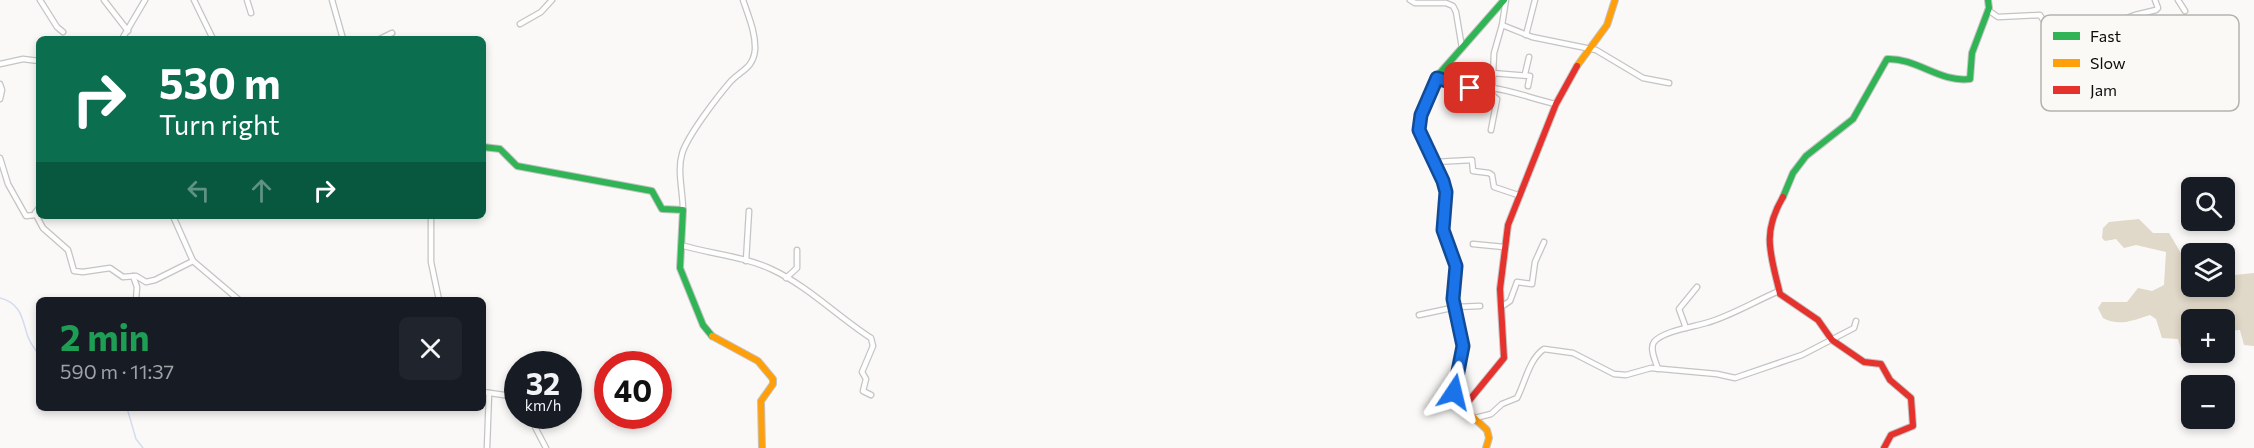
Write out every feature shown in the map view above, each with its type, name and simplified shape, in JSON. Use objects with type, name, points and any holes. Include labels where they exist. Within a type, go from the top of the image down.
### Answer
[{"type":"street","points":[[40,0],[57,27],[63,32]]},
{"type":"street","points":[[104,0],[128,31]]},
{"type":"street","points":[[124,36],[145,0]]},
{"type":"street","points":[[194,0],[212,36]]},
{"type":"street","points":[[247,0],[251,13]]},
{"type":"street","points":[[332,0],[342,36]]},
{"type":"street","points":[[520,24],[541,12],[552,0]]},
{"type":"street","points":[[743,0],[754,35],[754,54],[748,69],[731,82],[705,114],[683,151],[680,165],[684,210],[680,245],[681,271],[692,302],[707,332],[714,339],[758,361],[771,375],[773,384],[761,401],[762,448]]},
{"type":"street","points":[[1410,0],[1415,3],[1446,3],[1453,6],[1462,48]]},
{"type":"street","points":[[1486,448],[1488,433],[1463,408],[1454,392],[1463,346],[1453,293],[1456,266],[1444,237],[1446,192],[1435,162],[1419,130],[1421,115],[1437,78],[1505,0]]},
{"type":"street","points":[[1491,130],[1497,99],[1492,95],[1494,54],[1502,26],[1505,0]]},
{"type":"street","points":[[1526,35],[1535,0]]},
{"type":"street","points":[[1463,408],[1504,358],[1501,307],[1504,247],[1508,225],[1518,195],[1556,104],[1587,50],[1607,25],[1615,0]]},
{"type":"street","points":[[1884,448],[1891,435],[1913,426],[1911,399],[1905,391],[1890,380],[1881,364],[1864,362],[1833,340],[1818,320],[1782,296],[1768,244],[1769,226],[1799,165],[1821,143],[1850,123],[1887,59],[1901,59],[1917,67],[1963,81],[1970,79],[1973,48],[1988,10],[1988,0]]},
{"type":"street","points":[[2134,15],[2156,10],[2158,8],[2155,0]]},
{"type":"street","points":[[2178,0],[2185,11]]},
{"type":"street","points":[[1988,10],[1998,17],[2041,17]]},
{"type":"street","points":[[1502,26],[1526,35],[1587,50],[1596,50],[1644,78],[1669,83]]},
{"type":"street","points":[[386,36],[392,33]]},
{"type":"street","points":[[1525,74],[1529,57]]},
{"type":"street","points":[[0,64],[23,59],[36,61]]},
{"type":"street","points":[[1515,74],[1516,66]]},
{"type":"street","points":[[1492,73],[1525,74],[1531,78],[1528,86]]},
{"type":"street","points":[[1437,78],[1471,89],[1471,107]]},
{"type":"street","points":[[0,84],[2,90],[0,99]]},
{"type":"street","points":[[1492,88],[1515,91],[1520,95],[1556,104]]},
{"type":"street","points":[[486,147],[500,149],[517,166],[651,191],[662,208],[684,210]]},
{"type":"street","points":[[0,158],[6,180],[26,216],[35,215]]},
{"type":"street","points":[[1435,162],[1472,160],[1473,171],[1492,175],[1494,187],[1518,195]]},
{"type":"street","points":[[746,261],[749,211]]},
{"type":"street","points":[[37,219],[43,228],[68,250],[74,271],[110,268],[125,278],[133,276],[143,282],[151,282],[193,261]]},
{"type":"street","points":[[175,219],[193,261],[235,297]]},
{"type":"street","points":[[431,219],[431,262],[438,297]]},
{"type":"street","points":[[1501,307],[1510,301],[1517,282],[1532,284],[1535,262],[1544,242]]},
{"type":"street","points":[[1473,244],[1504,247]]},
{"type":"street","points":[[680,245],[768,267],[871,338],[873,346],[862,372],[866,379],[863,391],[871,395]]},
{"type":"street","points":[[786,278],[797,268],[797,250]]},
{"type":"street","points":[[133,276],[137,287],[136,297]]},
{"type":"street","points":[[1686,328],[1679,309],[1697,287]]},
{"type":"street","points":[[1658,369],[1652,350],[1654,342],[1686,328],[1709,322],[1779,291]]},
{"type":"street","points":[[1419,315],[1456,307],[1480,306]]},
{"type":"street","points":[[1475,418],[1491,414],[1502,404],[1516,398],[1527,373],[1542,350],[1573,352],[1614,375],[1626,375],[1651,368],[1717,374],[1735,378],[1802,355],[1854,328],[1856,321]]},
{"type":"street","points":[[487,448],[486,393],[504,395]]},
{"type":"street","points":[[536,429],[546,448]]},
{"type":"shaded area","points":[[2139,219],[2153,233],[2169,233],[2181,253],[2181,297],[2235,297],[2235,275],[2254,273],[2254,346],[2244,345],[2240,330],[2235,330],[2235,309],[2181,309],[2181,349],[2178,339],[2162,338],[2156,319],[2150,315],[2121,322],[2103,318],[2098,308],[2102,302],[2127,302],[2138,288],[2152,291],[2164,285],[2166,252],[2136,245],[2124,248],[2116,239],[2105,241],[2102,238],[2103,228],[2109,222]]},
{"type":"waterway","points":[[0,298],[16,307],[29,340],[36,350]]},
{"type":"waterway","points":[[128,411],[136,439],[143,448]]},
{"type":"traffic: fast","points":[[1430,95],[1439,74],[1504,0]]},
{"type":"traffic: fast","points":[[1783,197],[1793,173],[1806,156],[1853,119],[1887,59],[1908,62],[1949,77],[1970,79],[1972,53],[1989,8],[1988,0]]},
{"type":"traffic: fast","points":[[486,147],[500,149],[517,166],[652,191],[662,209],[683,210],[680,268],[703,325],[712,336]]},
{"type":"traffic: slow","points":[[1577,66],[1607,25],[1615,0]]},
{"type":"traffic: slow","points":[[1430,95],[1421,115],[1419,130],[1444,181],[1443,230],[1456,266],[1453,299],[1463,346],[1454,392],[1459,404],[1487,430],[1489,438],[1486,448]]},
{"type":"traffic: slow","points":[[712,336],[758,361],[773,379],[773,384],[761,401],[762,448]]},
{"type":"traffic: jam","points":[[1463,408],[1504,358],[1500,289],[1508,225],[1556,104],[1577,66]]},
{"type":"traffic: jam","points":[[1783,197],[1776,210],[1770,234],[1771,256],[1780,294],[1818,320],[1832,340],[1864,362],[1881,364],[1890,380],[1911,398],[1913,426],[1891,435],[1884,448]]},
{"type":"route","points":[[1454,392],[1463,346],[1453,299],[1456,266],[1443,230],[1446,192],[1435,162],[1420,135],[1419,123],[1437,78],[1470,88]]}]
